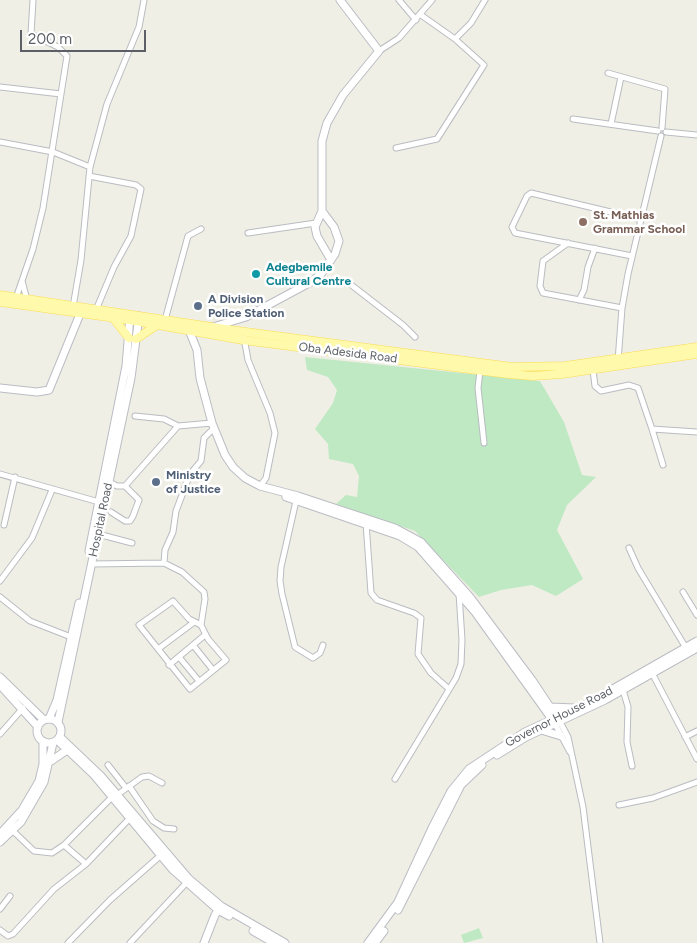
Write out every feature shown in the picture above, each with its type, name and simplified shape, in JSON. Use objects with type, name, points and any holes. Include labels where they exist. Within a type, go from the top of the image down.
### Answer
[{"type":"main road","name":"Oba Adesida Road","points":[[0,295],[96,310],[157,325],[189,330],[512,367],[565,366],[697,354]]},
{"type":"main road","name":"Oba Adesida Road","points":[[0,302],[114,319],[165,320],[212,327],[242,335],[480,371],[532,376],[593,370],[618,362],[697,347]]},
{"type":"main road","points":[[114,319],[132,338],[157,325]]},
{"type":"street","points":[[16,298],[40,221],[53,152],[67,56],[58,47],[31,34],[33,0]]},
{"type":"street","points":[[73,307],[81,260],[90,167],[107,104],[139,28],[144,0]]},
{"type":"street","points":[[340,0],[379,51]]},
{"type":"street","points":[[399,0],[416,20]]},
{"type":"street","points":[[331,260],[316,233],[316,223],[322,211],[321,153],[327,123],[343,95],[379,51],[399,38],[432,0]]},
{"type":"street","points":[[455,39],[471,23],[485,0]]},
{"type":"street","points":[[396,148],[437,139],[483,67],[483,63],[455,39],[421,14]]},
{"type":"street","points":[[608,73],[666,90],[662,132],[640,219],[622,308],[618,362]]},
{"type":"street","points":[[611,124],[621,77]]},
{"type":"street","points":[[0,87],[61,94]]},
{"type":"street","points":[[573,120],[697,135]]},
{"type":"street","points":[[0,142],[53,152],[90,167]]},
{"type":"street","points":[[89,176],[136,185],[141,189],[131,236],[114,267],[96,310]]},
{"type":"street","points":[[632,256],[513,231],[512,227],[528,194],[536,194],[640,219]]},
{"type":"street","points":[[212,327],[246,317],[316,279],[339,246],[339,238],[322,211]]},
{"type":"street","points":[[248,233],[316,223]]},
{"type":"street","points":[[165,320],[188,236],[201,229]]},
{"type":"street","points":[[568,242],[543,261],[540,289],[542,293],[622,308]]},
{"type":"street","points":[[579,300],[584,290],[588,267],[595,248]]},
{"type":"street","points":[[316,279],[350,284],[403,324],[415,338]]},
{"type":"street","points":[[22,281],[27,300]]},
{"type":"street","points":[[584,290],[587,301]]},
{"type":"street","points":[[0,388],[44,392],[49,390],[80,314]]},
{"type":"street","points":[[246,317],[242,335],[248,360],[275,428],[266,478],[260,486]]},
{"type":"street","name":"Hospital Road","points":[[58,722],[130,378],[134,318]]},
{"type":"street","points":[[189,330],[197,350],[200,378],[213,425],[225,455],[233,467],[245,478],[260,486],[298,496],[395,528],[420,542],[470,597],[568,737],[583,807],[600,943]]},
{"type":"street","name":"Hospital Road","points":[[46,719],[57,700],[71,638],[132,338]]},
{"type":"street","points":[[593,370],[596,386],[601,391],[629,385],[638,388],[663,465]]},
{"type":"street","points":[[480,371],[478,388],[484,443]]},
{"type":"street","points":[[135,416],[164,419],[178,426],[213,425]]},
{"type":"street","points":[[164,563],[164,550],[173,532],[176,511],[190,474],[201,461],[204,438],[213,425]]},
{"type":"street","points":[[125,486],[178,426]]},
{"type":"street","points":[[652,429],[697,432]]},
{"type":"street","points":[[0,474],[99,502]]},
{"type":"street","points":[[4,524],[15,478]]},
{"type":"street","points":[[266,478],[272,490],[296,501],[400,536],[412,543],[434,563],[460,592],[548,708]]},
{"type":"street","points":[[108,482],[117,486],[125,486],[139,500],[130,521],[125,521],[111,512]]},
{"type":"street","points":[[0,581],[32,538],[52,490]]},
{"type":"street","points":[[296,501],[281,567],[280,581],[282,594],[298,651],[313,658],[320,653],[323,645]]},
{"type":"street","points":[[366,524],[371,594],[377,600],[414,613],[421,618],[418,654],[431,673],[449,689]]},
{"type":"street","points":[[98,534],[132,543]]},
{"type":"street","points":[[630,548],[643,577],[686,648]]},
{"type":"street","points":[[92,564],[164,563],[182,572],[204,592],[205,599],[201,624],[205,635],[226,660],[190,689],[139,625],[173,601],[193,623],[201,624]]},
{"type":"street","points":[[395,779],[456,678],[461,664],[460,592]]},
{"type":"street","points":[[684,592],[697,615]]},
{"type":"street","points":[[0,597],[30,620],[71,638]]},
{"type":"street","points":[[158,650],[193,623]]},
{"type":"street","points":[[169,665],[205,635]]},
{"type":"street","name":"Governor House Road","points":[[368,943],[398,902],[433,826],[459,779],[469,769],[500,748],[623,690],[697,641]]},
{"type":"street","points":[[193,645],[213,670]]},
{"type":"street","name":"Governor House Road","points":[[556,720],[576,708],[697,648]]},
{"type":"street","points":[[179,657],[199,681]]},
{"type":"street","points":[[651,672],[697,760]]},
{"type":"street","points":[[0,677],[46,719],[58,722],[62,732],[57,740],[44,782],[31,806],[0,842]]},
{"type":"street","points":[[0,685],[23,708],[38,728],[39,737],[42,741],[43,764],[39,781],[22,810],[0,834]]},
{"type":"street","points":[[623,690],[628,707],[627,742],[632,766]]},
{"type":"street","points":[[0,734],[23,708]]},
{"type":"street","points":[[548,708],[576,708]]},
{"type":"street","points":[[548,708],[540,728],[562,736]]},
{"type":"street","points":[[38,728],[46,719]]},
{"type":"street","points":[[556,720],[570,752]]},
{"type":"street","name":"Governor House Road","points":[[375,943],[405,900],[438,828],[461,785],[485,763],[540,728]]},
{"type":"street","points":[[685,737],[697,731]]},
{"type":"street","points":[[57,740],[115,796],[188,881]]},
{"type":"street","points":[[42,741],[57,740],[102,776],[129,819],[160,856],[220,908],[274,943]]},
{"type":"street","points":[[50,761],[67,750]]},
{"type":"street","points":[[108,764],[153,821],[164,828],[174,829]]},
{"type":"street","points":[[12,830],[26,845],[41,853],[52,853],[64,845],[115,796],[128,787],[146,776],[162,783]]},
{"type":"street","points":[[619,805],[653,798],[697,782]]},
{"type":"street","points":[[0,930],[11,936],[54,889],[86,864],[129,819]]},
{"type":"street","points":[[64,845],[86,864]]},
{"type":"street","points":[[68,943],[110,900],[160,856]]},
{"type":"street","points":[[130,943],[188,881]]},
{"type":"street","points":[[0,909],[10,896]]},
{"type":"street","points":[[204,943],[220,908]]},
{"type":"street","points":[[220,908],[285,943]]},
{"type":"green space","points":[[305,357],[540,381],[564,422],[582,475],[596,477],[567,505],[557,530],[583,579],[556,596],[532,585],[501,590],[479,597],[415,531],[336,504],[346,495],[357,497],[359,476],[353,464],[329,459],[328,444],[315,429],[333,403],[337,390],[328,377],[307,370]]},
{"type":"green space","points":[[479,928],[483,938],[464,943],[461,935]]},
{"type":"place","name":"St. Mathias Grammar School","points":[[583,222]]},
{"type":"place","name":"Adegbemile Cultural Centre","points":[[256,274]]},
{"type":"place","name":"A Division Police Station","points":[[198,306]]},
{"type":"place","name":"Ministry of Justice","points":[[156,482]]}]
